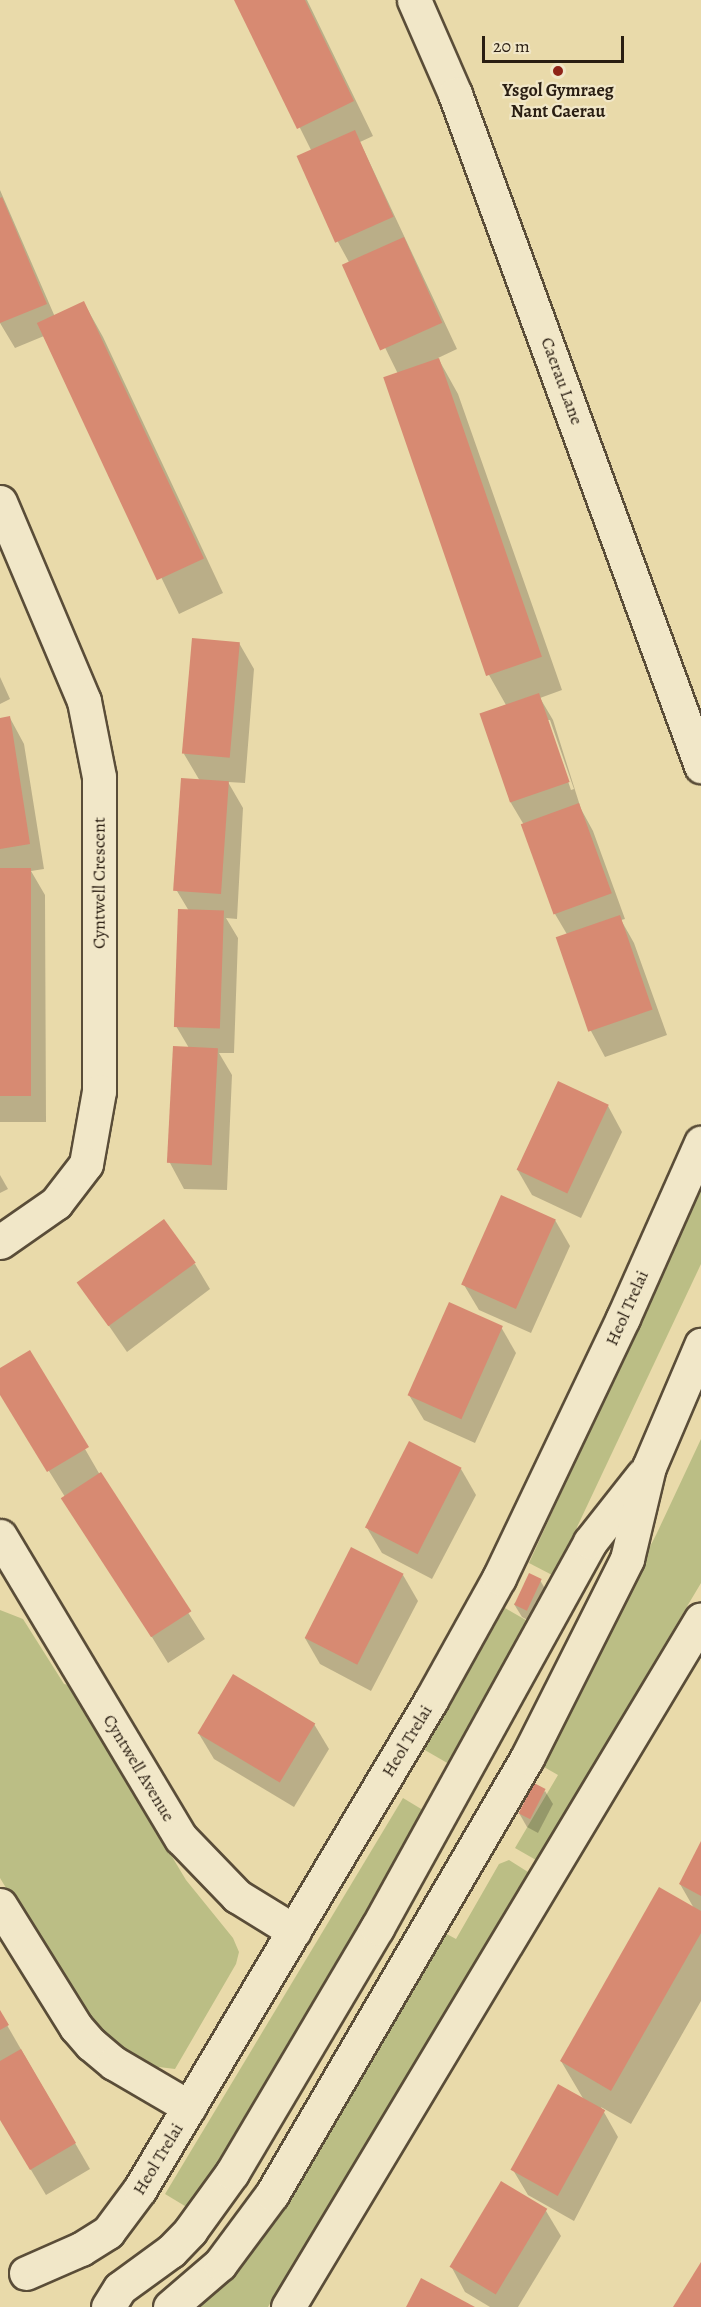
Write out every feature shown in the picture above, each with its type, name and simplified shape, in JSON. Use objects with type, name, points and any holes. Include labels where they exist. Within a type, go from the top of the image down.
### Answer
[{"type":"street","name":"Caerau Lane","points":[[414,0],[455,94],[701,766]]},
{"type":"street","name":"Cyntwell Crescent","points":[[0,502],[84,701],[99,777],[99,1091],[86,1164],[56,1203],[0,1242]]},
{"type":"street","name":"Heol Trelai","points":[[26,2273],[81,2249],[108,2232],[140,2189],[189,2107],[499,1578],[623,1318],[701,1143]]},
{"type":"street","points":[[170,2307],[220,2264],[272,2194],[527,1758],[627,1559],[650,1467],[701,1345]]},
{"type":"street","points":[[108,2307],[120,2288],[171,2251],[190,2231],[232,2173],[400,1887],[590,1542],[650,1467]]},
{"type":"street","name":"Cyntwell Avenue","points":[[0,1536],[10,1577],[194,1855],[237,1896],[294,1930]]},
{"type":"street","points":[[288,2307],[701,1619]]},
{"type":"street","points":[[0,1905],[76,2027],[91,2044],[114,2063],[189,2107]]},
{"type":"green space","points":[[701,1187],[701,1264],[554,1576],[529,1563]]},
{"type":"green space","points":[[701,1439],[701,1583],[536,1860],[515,1848],[558,1775],[537,1763],[656,1535]]},
{"type":"green space","points":[[505,1608],[531,1623],[449,1764],[424,1749]]},
{"type":"green space","points":[[0,1610],[23,1619],[64,1684],[69,1685],[186,1880],[233,1938],[239,1952],[236,1964],[175,2069],[143,2065],[87,2021],[0,1878]]},
{"type":"green space","points":[[403,1798],[428,1813],[190,2209],[165,2194]]},
{"type":"green space","points":[[509,1860],[528,1872],[268,2307],[201,2307],[198,2303],[443,1932],[456,1939],[499,1864]]},
{"type":"building","points":[[234,0],[305,0],[354,101],[297,129]]},
{"type":"building","points":[[355,130],[394,217],[335,243],[297,156]]},
{"type":"building","points":[[2,197],[47,304],[0,323],[0,198]]},
{"type":"building","points":[[404,237],[442,323],[380,351],[342,265]]},
{"type":"building","points":[[84,301],[204,558],[157,580],[37,323]]},
{"type":"building","points":[[439,358],[542,657],[486,676],[383,377]]},
{"type":"building","points":[[192,638],[240,642],[230,758],[182,754]]},
{"type":"building","points":[[539,693],[570,782],[510,802],[479,714]]},
{"type":"building","points":[[10,716],[30,844],[0,849],[0,718]]},
{"type":"building","points":[[181,778],[229,781],[221,894],[173,891]]},
{"type":"building","points":[[579,803],[612,893],[554,914],[521,824]]},
{"type":"building","points":[[0,868],[31,868],[31,1096],[0,1096]]},
{"type":"building","points":[[178,909],[224,911],[220,1029],[174,1027]]},
{"type":"building","points":[[620,915],[653,1010],[588,1032],[556,937]]},
{"type":"building","points":[[173,1046],[218,1048],[212,1165],[167,1163]]},
{"type":"building","points":[[558,1081],[609,1105],[567,1193],[517,1170]]},
{"type":"building","points":[[501,1195],[556,1219],[516,1309],[461,1285]]},
{"type":"building","points":[[164,1219],[196,1263],[108,1326],[77,1282]]},
{"type":"building","points":[[449,1302],[503,1326],[461,1419],[408,1395]]},
{"type":"building","points":[[30,1350],[89,1447],[47,1472],[0,1395],[0,1368]]},
{"type":"building","points":[[409,1441],[462,1468],[418,1554],[365,1527]]},
{"type":"building","points":[[101,1472],[191,1611],[151,1637],[61,1498]]},
{"type":"building","points":[[351,1547],[404,1574],[357,1665],[305,1638]]},
{"type":"building","points":[[529,1573],[542,1579],[527,1611],[514,1605]]},
{"type":"building","points":[[233,1674],[315,1723],[280,1783],[197,1733]]},
{"type":"building","points":[[534,1783],[546,1789],[530,1819],[519,1813]]},
{"type":"building","points":[[701,1841],[701,1896],[679,1884]]},
{"type":"building","points":[[659,1887],[701,1911],[701,1933],[611,2091],[560,2061]]},
{"type":"building","points":[[0,2010],[9,2025],[0,2030]]},
{"type":"building","points":[[21,2049],[76,2143],[30,2170],[0,2120],[0,2061]]},
{"type":"building","points":[[558,2084],[605,2110],[558,2196],[510,2170]]},
{"type":"building","points":[[501,2181],[547,2209],[496,2295],[449,2267]]},
{"type":"building","points":[[701,2262],[701,2307],[673,2307]]},
{"type":"building","points":[[421,2278],[475,2307],[406,2307]]},
{"type":"place","name":"Ysgol Gymraeg Nant Caerau","points":[[558,71]]}]
